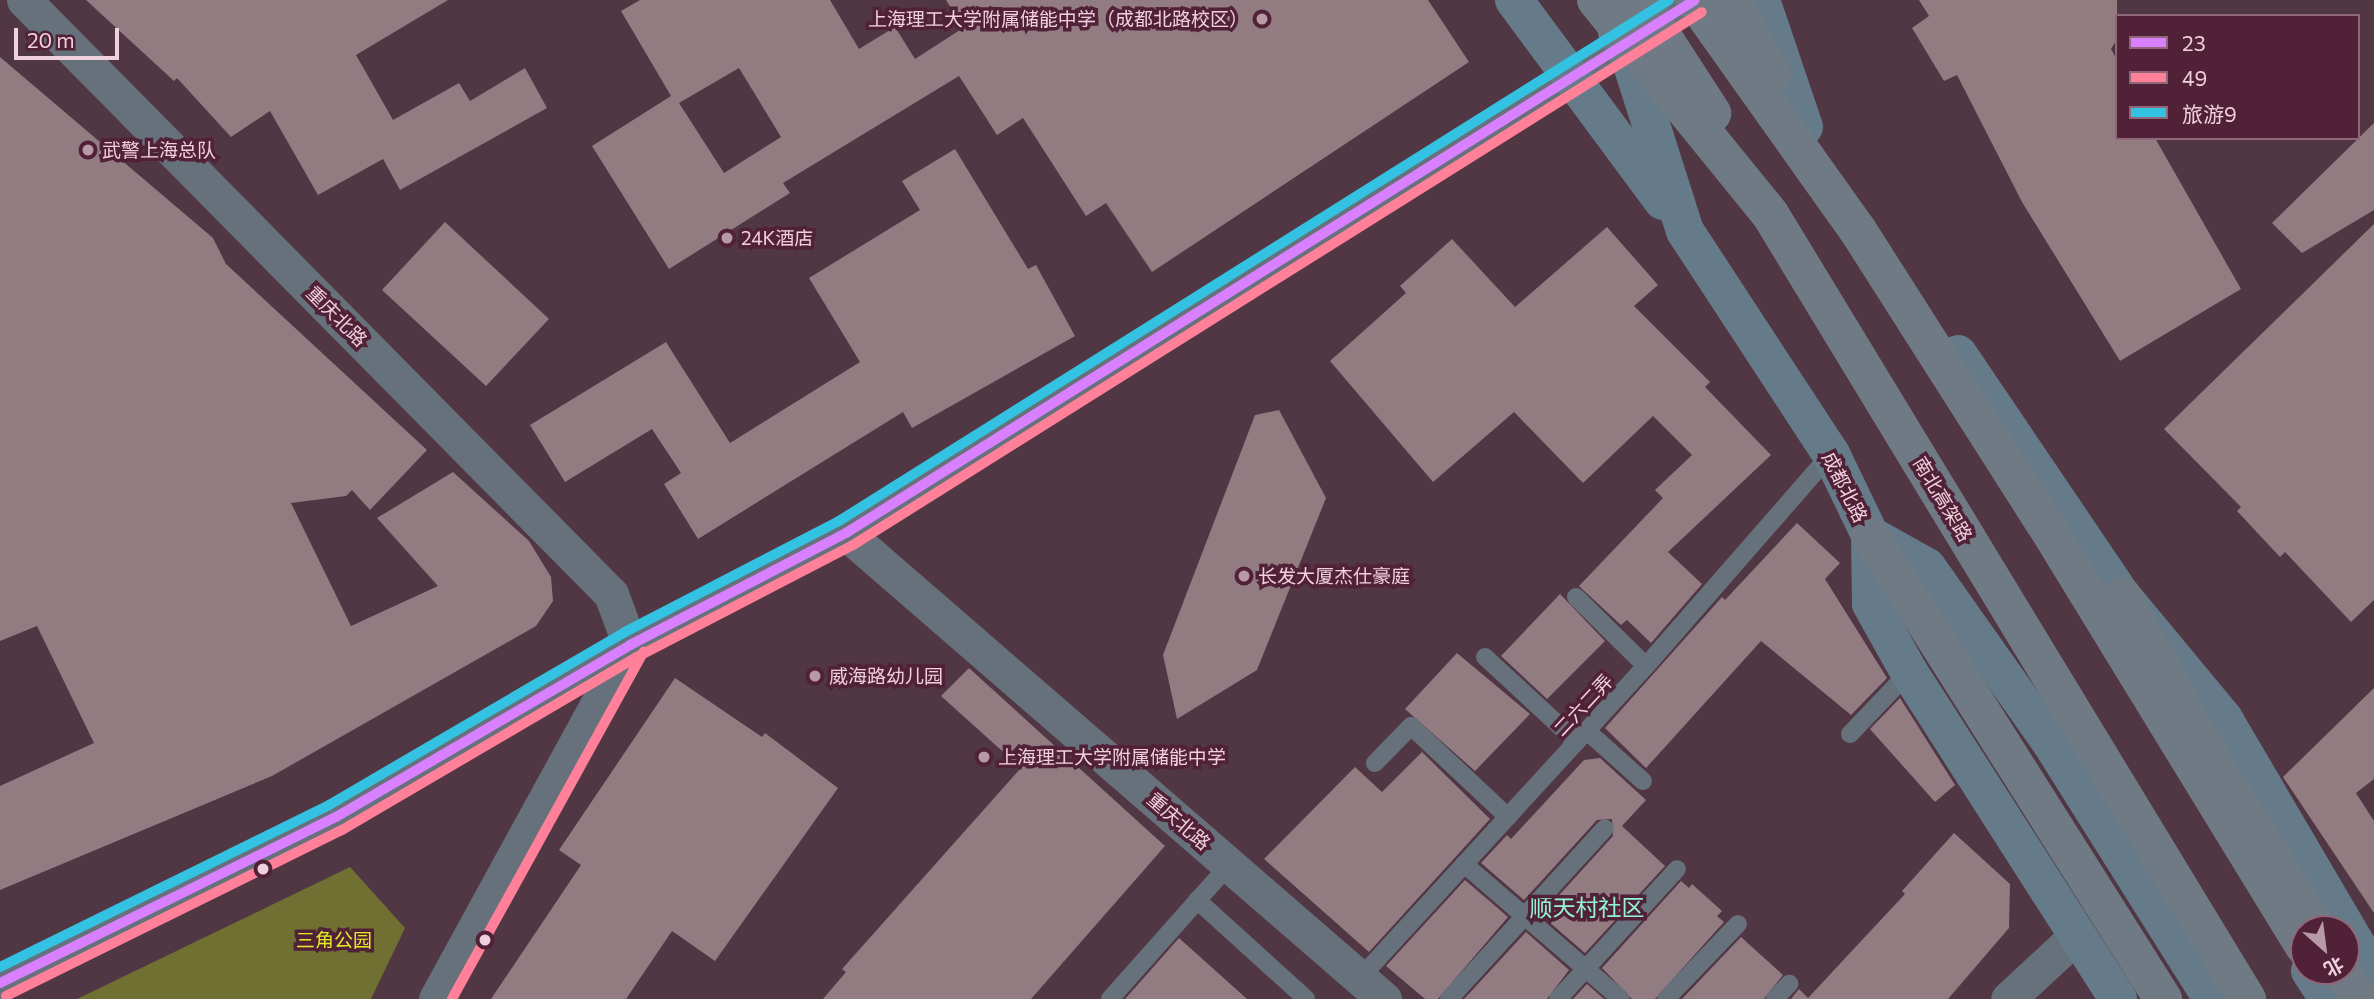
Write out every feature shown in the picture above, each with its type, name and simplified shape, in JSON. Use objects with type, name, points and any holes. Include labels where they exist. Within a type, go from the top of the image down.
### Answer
[{"type":"highway","points":[[1594,0],[1770,214]]},
{"type":"highway","name":"南北高架路","points":[[1639,0],[1686,68],[1770,214],[2247,999]]},
{"type":"highway","points":[[1695,0],[1857,229],[2044,522],[2290,923]]},
{"type":"highway","points":[[1732,0],[1857,229]]},
{"type":"highway","points":[[1870,535],[2163,999]]},
{"type":"highway","points":[[2122,596],[2218,771],[2308,915]]},
{"type":"main road","points":[[1514,0],[1575,76],[1685,231]]},
{"type":"main road","name":"成都北路","points":[[1594,0],[1625,43],[1685,231],[1831,454],[1870,535],[1927,567],[2051,743],[2212,999]]},
{"type":"main road","points":[[1710,0],[1804,127],[2122,596],[2224,719],[2374,975]]},
{"type":"main road","points":[[1761,0],[1804,127]]},
{"type":"main road","points":[[1870,535],[1871,604],[1909,673],[2118,999]]},
{"type":"main road","points":[[2122,596],[2134,701],[2290,941]]},
{"type":"street","name":"重庆北路","points":[[24,0],[611,594],[630,645]]},
{"type":"street","points":[[0,983],[336,817],[630,645],[846,533],[1695,0]]},
{"type":"street","name":"重庆北路","points":[[846,533],[1372,988]]},
{"type":"street","points":[[436,999],[630,645]]},
{"type":"street","points":[[2008,999],[2077,934]]},
{"type":"lane","name":"二六二弄","points":[[1372,988],[1464,864],[1646,666],[1831,454]]},
{"type":"lane","points":[[1576,597],[1646,666]]},
{"type":"lane","points":[[1485,657],[1582,737],[1643,781]]},
{"type":"lane","points":[[1850,734],[1909,673]]},
{"type":"lane","points":[[1375,764],[1411,726],[1508,817]]},
{"type":"lane","points":[[1449,999],[1605,828]]},
{"type":"lane","points":[[1464,864],[1621,999]]},
{"type":"lane","points":[[1110,999],[1229,865]]},
{"type":"lane","points":[[1558,999],[1677,869]]},
{"type":"lane","points":[[1197,900],[1306,999]]},
{"type":"lane","points":[[1665,999],[1738,923]]},
{"type":"lane","points":[[1775,999],[1789,984]]},
{"type":"green space","name":"三角公园","points":[[350,867],[405,928],[371,999],[77,999]]},
{"type":"building","points":[[86,0],[448,0],[356,55],[393,120],[459,83],[470,101],[525,68],[547,108],[400,190],[383,159],[318,195],[270,111],[231,137],[177,78],[174,81]]},
{"type":"building","points":[[640,0],[830,0],[859,49],[895,27],[915,59],[963,28],[946,0],[1428,0],[1469,62],[1152,272],[1106,203],[1086,216],[1023,118],[997,135],[959,76],[783,183],[790,193],[669,269],[592,146],[671,96],[621,11]],"holes":[[[739,68],[781,137],[724,173],[679,103]]]},
{"type":"building","points":[[1919,0],[2117,0],[2115,42],[2111,49],[2115,56],[2115,140],[2156,140],[2241,289],[2120,361],[2022,202],[1957,75],[1944,81],[1912,28],[1929,16]]},
{"type":"building","points":[[0,57],[213,238],[226,264],[427,450],[370,510],[352,490],[346,496],[291,503],[351,626],[438,586],[377,518],[453,472],[529,541],[551,577],[553,601],[536,626],[272,776],[0,890],[0,786],[94,743],[37,626],[0,641]]},
{"type":"building","points":[[2374,123],[2374,210],[2302,253],[2272,223],[2357,140],[2360,140]]},
{"type":"building","points":[[955,149],[1028,269],[1036,265],[1075,336],[912,428],[903,412],[698,539],[664,484],[681,473],[652,429],[565,482],[530,425],[666,342],[730,443],[860,362],[809,278],[920,210],[902,181]]},
{"type":"building","points":[[445,222],[549,319],[486,386],[382,290]]},
{"type":"building","points":[[2374,224],[2374,600],[2351,622],[2285,552],[2280,557],[2237,511],[2241,507],[2164,429]]},
{"type":"building","points":[[1607,227],[1658,285],[1634,306],[1710,382],[1705,387],[1771,455],[1668,552],[1702,584],[1651,643],[1627,620],[1621,625],[1579,586],[1663,498],[1655,490],[1692,455],[1653,416],[1583,483],[1514,412],[1433,482],[1330,361],[1406,293],[1400,286],[1452,239],[1515,307]]},
{"type":"building","name":"长发大厦杰仕豪庭","points":[[1279,410],[1326,498],[1257,670],[1177,719],[1163,655],[1255,415]]},
{"type":"building","points":[[1797,523],[1840,563],[1825,579],[1887,678],[1851,715],[1761,641],[1646,768],[1605,728],[1722,597],[1725,600]]},
{"type":"building","points":[[1560,594],[1605,641],[1547,699],[1501,656]]},
{"type":"building","points":[[1457,653],[1530,714],[1475,771],[1405,709]]},
{"type":"building","points":[[969,668],[1165,846],[1031,999],[823,999],[846,972],[842,969],[1021,768],[941,696]]},
{"type":"building","points":[[675,678],[762,737],[765,733],[838,788],[715,961],[672,931],[626,999],[491,999],[581,865],[559,850]]},
{"type":"building","points":[[2374,688],[2374,779],[2356,793],[2374,821],[2374,913],[2283,777]]},
{"type":"building","points":[[1900,698],[1955,785],[1935,802],[1870,729]]},
{"type":"building","points":[[1422,752],[1490,819],[1369,952],[1264,859],[1355,767],[1382,792]]},
{"type":"building","points":[[1600,758],[1646,800],[1622,826],[1665,866],[1585,953],[1541,915],[1613,836],[1612,819],[1597,820],[1524,900],[1481,863],[1507,835],[1511,839],[1584,760]]},
{"type":"building","points":[[1954,833],[2010,884],[2009,928],[1948,999],[1791,999],[1799,989],[1808,998],[1905,894],[1902,891]]},
{"type":"building","points":[[1465,880],[1508,917],[1438,999],[1425,999],[1386,966]]},
{"type":"building","points":[[1681,881],[1689,888],[1692,884],[1722,911],[1717,916],[1724,922],[1655,999],[1632,999],[1602,968]]},
{"type":"building","points":[[1526,932],[1569,970],[1547,999],[1464,999]]},
{"type":"building","points":[[1741,937],[1783,975],[1764,999],[1682,999]]},
{"type":"building","points":[[1179,938],[1247,999],[1125,999]]},
{"type":"building","points":[[1587,984],[1604,999],[1573,999]]},
{"type":"transit line","name":"旅游9","points":[[0,967],[329,805],[623,633],[839,521],[1669,0]]},
{"type":"transit line","name":"23","points":[[0,983],[336,817],[630,645],[846,533],[1695,0]]},
{"type":"transit line","name":"49","points":[[6,996],[342,830],[637,657],[853,545],[1702,12]]},
{"type":"transit line","name":"49","points":[[452,999],[644,651]]},
{"type":"place","name":"上海理工大学附属储能中学（成都北路校区）","points":[[1262,19]]},
{"type":"place","name":"武警上海总队","points":[[88,150]]},
{"type":"place","name":"24K酒店","points":[[727,238]]},
{"type":"place","name":"长发大厦杰仕豪庭","points":[[1244,576]]},
{"type":"place","name":"威海路幼儿园","points":[[815,676]]},
{"type":"place","name":"上海理工大学附属储能中学","points":[[984,757]]},
{"type":"district","name":"顺天村社区","points":[[1587,907]]}]
